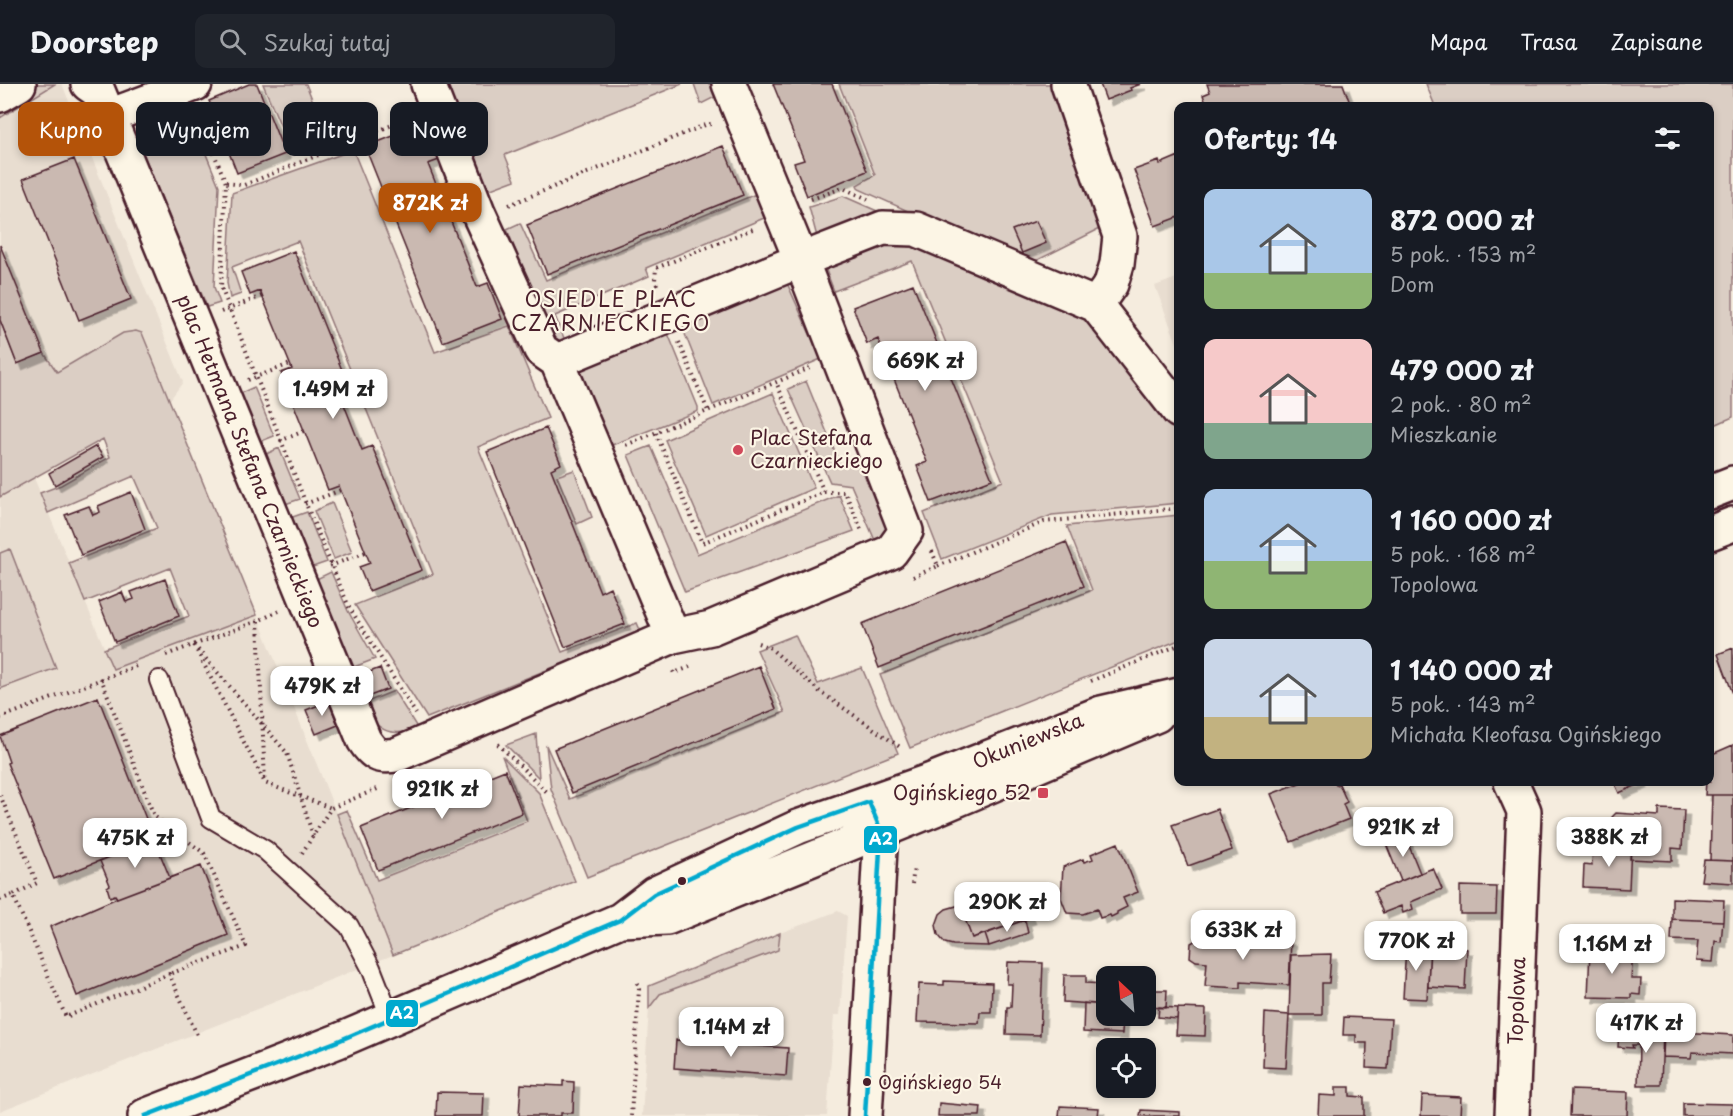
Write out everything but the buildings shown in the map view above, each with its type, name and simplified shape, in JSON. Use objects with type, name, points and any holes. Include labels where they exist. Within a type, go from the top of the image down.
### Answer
[{"type":"street","points":[[0,95],[19,84]]},
{"type":"street","name":"plac Hetmana Stefana Czarnieckiego","points":[[88,84],[98,92],[102,102]]},
{"type":"street","points":[[428,84],[478,212],[541,350],[557,361],[597,457],[661,641]]},
{"type":"street","name":"plac Hetmana Stefana Czarnieckiego","points":[[124,154],[364,740],[370,749],[384,757],[396,755],[661,641],[711,628],[891,552],[906,531],[801,260],[729,84]]},
{"type":"street","points":[[1068,84],[1120,236],[1117,264],[1111,284],[1096,305]]},
{"type":"street","points":[[124,111],[191,86]]},
{"type":"street","points":[[557,361],[883,228],[916,229],[1096,305],[1174,405]]},
{"type":"street","points":[[1714,490],[1733,483]]},
{"type":"street","points":[[1714,531],[1733,524]]},
{"type":"street","name":"Okuniewska","points":[[875,816],[929,780],[1101,713],[1174,696]]},
{"type":"street","name":"Okuniewska","points":[[145,1116],[391,1019],[620,920],[667,918],[875,816],[1174,708]]},
{"type":"street","name":"Topolowa","points":[[1512,1116],[1524,811],[1513,786]]},
{"type":"street","points":[[865,1116],[875,816]]},
{"type":"lane","points":[[159,680],[212,818],[265,850],[349,926],[371,968],[391,1019]]},
{"type":"path","points":[[191,86],[226,183],[221,287],[229,309],[349,607],[431,740]]},
{"type":"path","points":[[505,213],[509,205],[705,125],[713,124]]},
{"type":"path","points":[[226,183],[244,185],[390,126]]},
{"type":"path","points":[[708,411],[668,316],[655,280],[656,268],[762,225]]},
{"type":"path","points":[[194,323],[262,296]]},
{"type":"path","points":[[597,457],[838,356]]},
{"type":"path","points":[[221,391],[290,364]]},
{"type":"path","points":[[656,433],[702,543],[824,492],[776,382]]},
{"type":"path","points":[[273,517],[341,490]]},
{"type":"path","points":[[909,579],[1044,522],[1174,509]]},
{"type":"path","points":[[929,544],[938,566]]},
{"type":"path","points":[[299,579],[366,552]]},
{"type":"path","points":[[258,621],[265,783]]},
{"type":"path","points":[[711,628],[768,647],[819,691],[900,747]]},
{"type":"path","points":[[661,641],[674,673],[694,666]]},
{"type":"path","points":[[313,836],[301,797],[287,753],[194,645],[265,783],[301,797],[331,808]]},
{"type":"path","points":[[13,895],[66,1017],[169,974],[246,946],[204,852],[154,816],[101,678]]},
{"type":"path","points":[[504,737],[494,740],[547,792]]},
{"type":"path","points":[[290,872],[331,808],[381,788]]},
{"type":"path","points":[[0,795],[37,883],[0,900]]},
{"type":"path","points":[[169,974],[198,1037]]},
{"type":"path","points":[[631,1116],[639,989],[637,981]]},
{"type":"shaded area","points":[[0,84],[55,84],[26,102],[18,102],[18,107],[0,118]]},
{"type":"shaded area","points":[[55,84],[62,84],[69,102],[26,102]]},
{"type":"shaded area","points":[[263,84],[306,84],[313,102],[283,102],[283,131]]},
{"type":"shaded area","points":[[440,84],[682,84],[505,155],[515,180],[491,189],[481,185],[469,156],[488,156],[488,102],[447,102]]},
{"type":"shaded area","points":[[694,84],[722,84],[719,95],[701,104]]},
{"type":"shaded area","points":[[839,84],[1064,84],[1111,223],[1028,265],[859,189],[857,185],[875,175]]},
{"type":"shaded area","points":[[1426,84],[1733,84],[1733,417],[1714,425],[1714,102],[1433,102]]},
{"type":"shaded area","points":[[18,107],[18,156],[91,156],[183,382],[169,401],[142,333],[123,333],[57,372],[17,364],[0,320],[0,118]]},
{"type":"shaded area","points":[[136,120],[136,136],[130,122]]},
{"type":"shaded area","points":[[144,156],[207,156],[219,186],[214,287],[220,303],[207,307]]},
{"type":"shaded area","points":[[336,156],[355,156],[435,352],[509,326],[548,418],[478,447],[562,652],[637,623],[641,632],[427,718],[355,605],[433,574],[298,241],[232,267],[241,294],[230,298],[227,283],[232,193]]},
{"type":"shaded area","points":[[756,194],[764,218],[646,268],[649,276],[555,316],[566,343],[552,338],[507,229],[520,223],[546,280]]},
{"type":"shaded area","points":[[843,196],[884,214],[817,237],[809,207]]},
{"type":"shaded area","points":[[915,238],[1093,310],[1174,417],[1174,503],[1052,515],[942,559],[924,513],[1003,481],[912,261],[834,291],[822,260]]},
{"type":"shaded area","points":[[1174,279],[1174,336],[1155,286]]},
{"type":"shaded area","points":[[787,283],[821,359],[713,405],[681,324]]},
{"type":"shaded area","points":[[0,320],[17,363],[44,353],[57,372],[123,333],[136,331],[142,333],[257,615],[113,669],[104,649],[189,616],[170,568],[85,602],[69,563],[157,528],[134,476],[48,513],[40,493],[61,485],[110,457],[103,439],[0,497]]},
{"type":"shaded area","points":[[665,326],[698,411],[612,445],[607,440],[581,372],[582,366]]},
{"type":"shaded area","points":[[806,381],[841,467],[860,457],[890,527],[877,545],[851,485],[830,482],[788,389]]},
{"type":"shaded area","points":[[254,387],[274,436],[259,442],[239,394]]},
{"type":"shaded area","points":[[773,393],[814,488],[706,535],[665,440]]},
{"type":"shaded area","points":[[651,446],[697,554],[839,495],[854,531],[685,592],[628,455]]},
{"type":"shaded area","points":[[279,448],[300,499],[282,505],[262,456]]},
{"type":"shaded area","points":[[574,470],[592,517],[577,524],[557,476]]},
{"type":"shaded area","points":[[34,478],[113,669],[257,615],[393,955],[0,1111],[0,497]]},
{"type":"shaded area","points":[[332,503],[352,552],[334,559],[314,511]]},
{"type":"shaded area","points":[[307,512],[327,562],[307,569],[287,519]]},
{"type":"shaded area","points":[[1174,515],[1174,642],[910,748],[880,675],[1092,590],[1067,526]]},
{"type":"shaded area","points":[[10,549],[56,668],[0,689],[0,553]]},
{"type":"shaded area","points":[[331,572],[348,611],[375,659],[346,670],[310,582]]},
{"type":"shaded area","points":[[795,635],[818,684],[862,668],[898,753],[587,877],[551,789],[546,745],[570,799],[785,712],[757,650]]},
{"type":"shaded area","points":[[394,691],[418,729],[399,733],[384,730],[367,713],[362,704]]},
{"type":"shaded area","points":[[536,734],[539,778],[506,745]]},
{"type":"shaded area","points":[[502,756],[539,793],[575,881],[393,955],[337,814],[347,810],[377,880],[527,821]]},
{"type":"shaded area","points":[[838,911],[847,916],[840,1015],[834,1015],[827,1116],[642,1116],[649,1008],[660,994],[778,950],[780,933]]},
{"type":"shaded area","points":[[780,933],[778,950],[660,994],[649,1008],[649,986]]},
{"type":"transit line","name":"A2","points":[[145,1116],[338,1041],[620,920],[654,894],[798,827],[869,802],[881,831],[865,1116]]},
{"type":"place","name":"Plac Stefana Czarnieckiego","points":[[738,450]]},
{"type":"place","name":"Ogińskiego 52","points":[[1043,793]]},
{"type":"place","name":"Ogińskiego 54","points":[[867,1082]]},
{"type":"district","name":"OSIEDLE PLAC CZARNIECKIEGO","points":[[611,312]]}]
